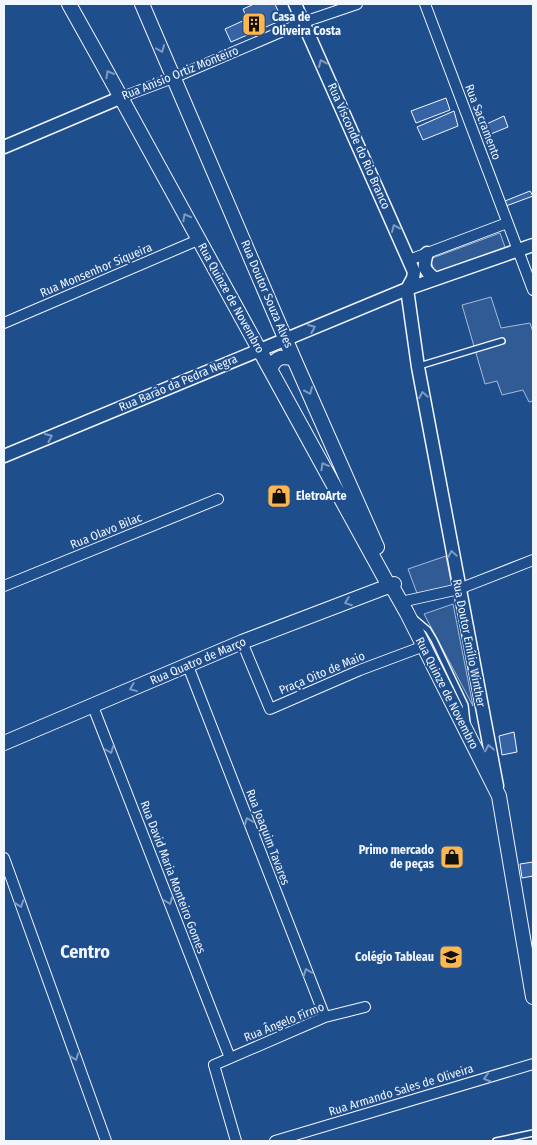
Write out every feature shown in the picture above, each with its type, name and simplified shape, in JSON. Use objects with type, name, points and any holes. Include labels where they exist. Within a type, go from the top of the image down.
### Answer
[{"type":"main road","name":"Rua Quinze de Novembro","points":[[69,4],[122,96],[198,240],[397,595],[499,796]]},
{"type":"main road","name":"Rua Doutor Souza Alves","points":[[142,4],[397,595]]},
{"type":"main road","points":[[271,368],[274,362],[283,356],[294,359]]},
{"type":"main road","name":"Rua Quatro de Março","points":[[4,743],[92,704],[188,666],[242,642],[397,595]]},
{"type":"main road","name":"Rua Doutor Emílio Winther","points":[[499,796],[528,938],[533,996]]},
{"type":"street","name":"Rua Visconde do Rio Branco","points":[[295,4],[414,272],[407,289]]},
{"type":"street","name":"Rua Anísio Ortiz Monteiro","points":[[4,147],[122,96],[173,78],[304,22],[357,4]]},
{"type":"street","name":"Rua Sacramento","points":[[425,4],[533,290]]},
{"type":"street","points":[[409,260],[507,223]]},
{"type":"street","name":"Rua Monsenhor Siqueira","points":[[4,323],[198,240]]},
{"type":"street","name":"Rua Barão da Pedra Negra","points":[[4,456],[407,289],[533,245]]},
{"type":"street","points":[[427,253],[424,265],[427,272],[435,279]]},
{"type":"street","name":"Rua Doutor Emílio Winther","points":[[407,289],[418,366],[499,796]]},
{"type":"street","name":"Rua Olavo Bilac","points":[[4,586],[218,499]]},
{"type":"street","name":"Rua Quatro de Março","points":[[397,595],[459,589],[533,560]]},
{"type":"street","name":"Praça Oito de Maio","points":[[242,642],[270,709],[360,670],[424,646]]},
{"type":"street","name":"Rua Joaquim Tavares","points":[[188,666],[325,1017]]},
{"type":"street","name":"Rua David Maria Monteiro Gomes","points":[[92,704],[230,1058]]},
{"type":"street","points":[[4,858],[106,1141]]},
{"type":"street","name":"Rua Ângelo Firmo","points":[[236,1141],[214,1065],[325,1017],[365,1007]]},
{"type":"street","name":"Rua Armando Sales de Oliveira","points":[[275,1141],[533,1064]]},
{"type":"lane","points":[[418,366],[502,341]]},
{"type":"lane","points":[[397,595],[422,623],[434,640],[465,705],[467,716],[466,731]]},
{"type":"lane","points":[[496,1141],[533,1133]]},
{"type":"shaded area","points":[[500,233],[506,250],[436,275],[430,259]]},
{"type":"shaded area","points":[[491,297],[501,328],[530,323],[533,332],[533,401],[529,402],[523,390],[502,395],[497,381],[485,384],[462,305]]},
{"type":"shaded area","points":[[446,556],[452,587],[418,596],[408,569]]},
{"type":"shaded area","points":[[453,604],[473,706],[424,614]]},
{"type":"building","name":"Casa de Oliveira Costa","points":[[254,4],[275,4],[282,20],[231,42],[225,29],[247,19],[243,9]]},
{"type":"building","points":[[446,98],[450,110],[416,123],[411,111]]},
{"type":"building","points":[[454,111],[458,126],[423,140],[417,127]]},
{"type":"building","points":[[504,116],[508,127],[486,136],[480,127]]},
{"type":"building","points":[[530,191],[533,196],[506,206],[505,201]]},
{"type":"building","points":[[514,732],[517,752],[502,755],[499,736]]},
{"type":"building","points":[[533,862],[533,876],[522,878],[520,864]]},
{"type":"place","name":"Casa de Oliveira Costa","points":[[254,24]]},
{"type":"place","name":"EletroArte","points":[[279,496]]},
{"type":"place","name":"Primo mercado de peças","points":[[452,857]]},
{"type":"place","name":"Colégio Tableau","points":[[451,957]]},
{"type":"district","name":"Centro","points":[[85,952]]}]
